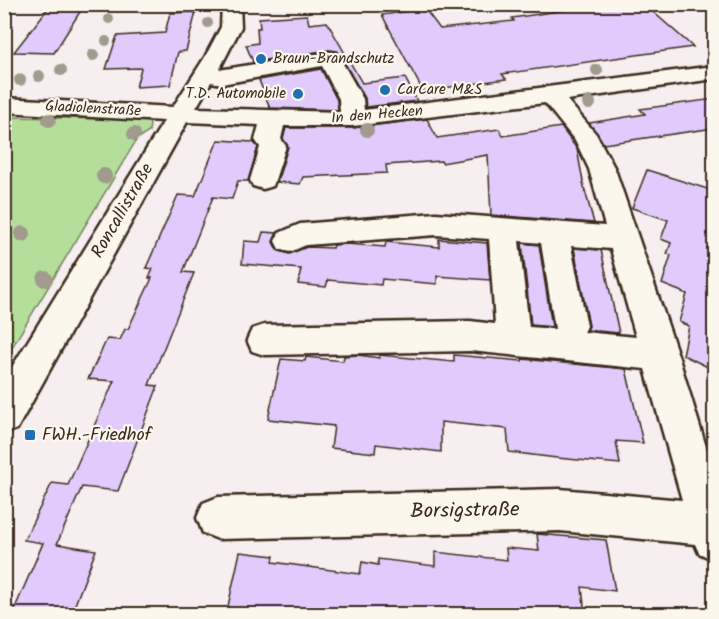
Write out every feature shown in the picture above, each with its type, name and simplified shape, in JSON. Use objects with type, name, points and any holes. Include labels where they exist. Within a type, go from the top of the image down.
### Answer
[{"type":"street","name":"Roncallistraße","points":[[4,416],[205,75],[231,27],[231,4]]},
{"type":"street","points":[[205,75],[222,77],[328,58],[351,99],[353,119]]},
{"type":"street","name":"In den Hecken","points":[[181,113],[273,119],[353,119],[714,72]]},
{"type":"street","name":"Borsigstraße","points":[[218,518],[560,510],[712,531],[602,169],[569,114],[551,95]]},
{"type":"street","name":"Gladiolenstraße","points":[[4,105],[181,113]]},
{"type":"street","points":[[263,180],[273,146],[268,140],[273,119]]},
{"type":"street","points":[[290,241],[300,235],[436,224],[625,239]]},
{"type":"street","points":[[503,229],[513,340]]},
{"type":"street","points":[[554,233],[570,326]]},
{"type":"street","points":[[264,340],[470,336],[660,355]]},
{"type":"green space","points":[[5,117],[113,119],[124,117],[146,119],[150,124],[149,132],[137,139],[5,359]]},
{"type":"building","points":[[605,4],[644,4],[693,47],[502,74],[506,79],[423,91],[382,15],[425,9],[440,29],[514,21],[512,18]]},
{"type":"building","points":[[49,7],[83,7],[54,53],[14,52]]},
{"type":"building","points":[[196,12],[186,51],[178,52],[170,85],[136,87],[141,68],[106,69],[117,36],[165,33],[170,13]]},
{"type":"building","points":[[307,15],[309,24],[327,22],[362,83],[405,78],[417,101],[366,107],[365,98],[337,51],[329,50],[253,62],[246,45],[258,43],[259,18]]},
{"type":"building","points":[[321,69],[337,100],[338,110],[270,108],[259,80]]},
{"type":"building","points":[[714,99],[714,128],[604,144],[589,123],[645,114],[640,109]]},
{"type":"building","points":[[427,119],[437,138],[499,129],[503,136],[561,127],[577,149],[594,223],[491,215],[488,155],[442,163],[441,161],[386,165],[387,173],[303,177],[300,184],[277,182],[288,147],[283,139],[286,128],[353,128]]},
{"type":"building","points":[[218,140],[253,142],[258,147],[248,181],[238,181],[232,199],[213,197],[183,272],[194,273],[149,385],[158,386],[118,491],[82,487],[57,544],[96,550],[71,615],[12,615],[43,543],[24,540],[52,483],[68,485],[114,381],[88,379],[107,339],[120,340],[125,329],[128,329],[152,278],[149,278],[153,269],[146,268],[178,195],[195,196]]},
{"type":"building","points":[[647,170],[714,191],[714,370],[683,355],[689,326],[679,322],[687,294],[662,284],[671,255],[667,254],[671,243],[661,239],[668,220],[632,208]]},
{"type":"building","points":[[263,232],[277,233],[273,242],[277,250],[289,254],[307,247],[333,248],[334,245],[347,244],[385,247],[386,242],[439,247],[439,239],[487,243],[490,280],[437,276],[437,284],[382,279],[381,285],[328,280],[326,287],[298,284],[301,269],[242,264],[244,241],[260,242]]},
{"type":"building","points":[[522,243],[539,245],[552,327],[531,325]]},
{"type":"building","points":[[574,248],[601,250],[619,333],[587,330],[589,326]]},
{"type":"building","points":[[454,355],[626,369],[643,443],[616,441],[620,464],[557,458],[509,452],[507,429],[441,422],[441,452],[376,444],[375,453],[331,448],[334,426],[268,419],[281,359],[305,361],[306,357],[343,361],[344,356],[454,362]]},
{"type":"building","points":[[537,534],[606,540],[615,591],[582,587],[585,615],[226,615],[240,552],[274,556],[273,562],[360,574],[362,562],[378,565],[378,559],[435,566],[435,552],[507,560],[506,548],[539,551]]},
{"type":"place","name":"Braun-Brandschutz","points":[[261,59]]},
{"type":"place","name":"CarCare M&S","points":[[385,90]]},
{"type":"place","name":"T.D. Automobile","points":[[298,94]]},
{"type":"place","name":"FWH.-Friedhof","points":[[30,435]]}]
